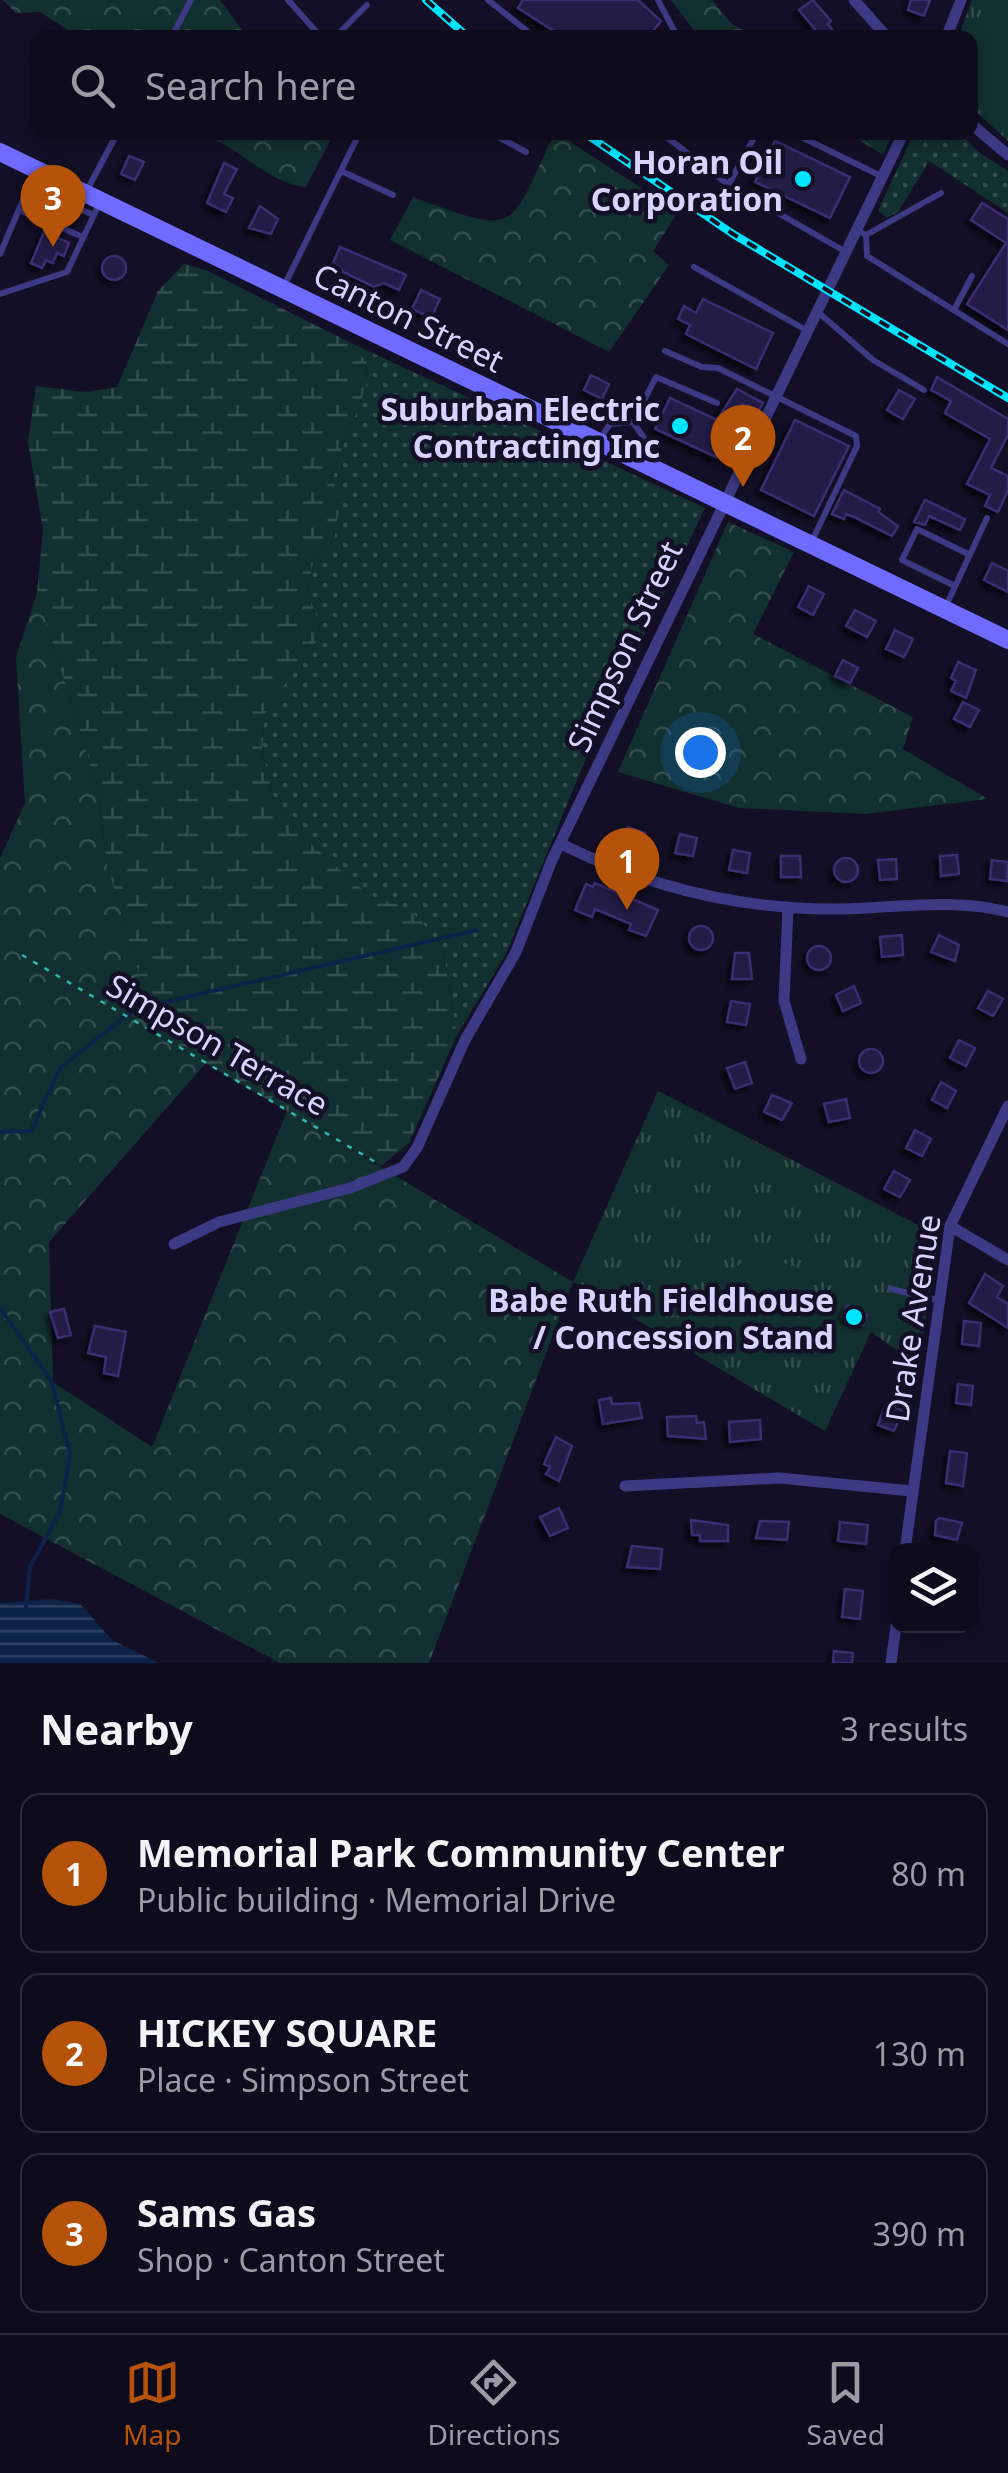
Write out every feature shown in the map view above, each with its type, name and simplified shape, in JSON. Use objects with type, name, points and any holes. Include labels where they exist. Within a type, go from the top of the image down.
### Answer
[{"type":"main road","name":"Canton Street","points":[[0,152],[93,203],[283,289],[1008,640]]},
{"type":"street","points":[[854,0],[881,30]]},
{"type":"street","points":[[949,30],[960,0]]},
{"type":"street","points":[[978,129],[1008,155]]},
{"type":"street","name":"Simpson Street","points":[[387,1176],[403,1168],[417,1148],[466,1040],[516,952],[561,844],[722,502],[846,252],[861,233],[900,140]]},
{"type":"street","points":[[561,844],[678,889],[788,908],[943,904],[1008,912]]},
{"type":"street","points":[[788,908],[784,1001],[800,1058]]},
{"type":"street","name":"Drake Avenue","points":[[906,1543],[950,1226],[1008,1106]]},
{"type":"street","points":[[174,1244],[219,1222],[387,1176]]},
{"type":"street","points":[[950,1226],[1008,1260]]},
{"type":"street","points":[[625,1486],[779,1478],[912,1491]]},
{"type":"street","points":[[891,1663],[895,1633]]},
{"type":"lane","points":[[175,30],[192,0]]},
{"type":"lane","points":[[288,0],[315,30]]},
{"type":"lane","points":[[488,0],[526,30]]},
{"type":"lane","points":[[658,0],[674,30]]},
{"type":"lane","points":[[342,30],[367,4]]},
{"type":"lane","points":[[0,294],[67,272],[83,237],[115,140]]},
{"type":"lane","points":[[283,289],[356,140]]},
{"type":"lane","points":[[504,140],[526,152]]},
{"type":"lane","points":[[670,140],[729,185],[846,252]]},
{"type":"lane","points":[[729,185],[753,140]]},
{"type":"lane","points":[[807,140],[882,177]]},
{"type":"lane","points":[[0,254],[36,170]]},
{"type":"lane","points":[[341,171],[393,196]]},
{"type":"lane","points":[[28,188],[93,203]]},
{"type":"lane","points":[[941,194],[861,233],[867,256],[1008,344]]},
{"type":"lane","points":[[19,210],[83,237]]},
{"type":"lane","points":[[694,267],[807,331]]},
{"type":"lane","points":[[954,311],[972,276]]},
{"type":"lane","points":[[817,311],[874,360],[924,390]]},
{"type":"lane","points":[[665,351],[776,394],[850,430],[858,440],[810,544]]},
{"type":"lane","points":[[633,422],[656,377],[717,404]]},
{"type":"lane","points":[[599,441],[610,424],[633,422]]},
{"type":"lane","points":[[633,422],[646,441],[639,462]]},
{"type":"lane","points":[[944,609],[988,518]]},
{"type":"lane","points":[[955,586],[902,560],[917,530],[970,555]]},
{"type":"lane","points":[[891,1290],[938,1300]]},
{"type":"path","name":"Simpson Terrace","points":[[22,955],[381,1166],[387,1176]]},
{"type":"green space","points":[[3,0],[220,0],[242,30],[68,30],[40,12],[16,13]]},
{"type":"green space","points":[[671,0],[712,0],[733,25],[744,30],[694,30]]},
{"type":"green space","points":[[972,0],[1008,0],[1008,141],[978,113],[978,30],[961,30]]},
{"type":"green space","points":[[1004,0],[1008,0],[1008,106],[978,89],[978,46]]},
{"type":"green space","points":[[214,140],[330,140],[306,187],[276,178]]},
{"type":"green space","points":[[551,140],[567,140],[678,212],[653,251],[669,265],[609,352],[390,240],[413,197],[474,218],[493,220],[507,217],[528,190]]},
{"type":"green space","points":[[859,140],[890,140],[883,155]]},
{"type":"green space","points":[[911,140],[967,140],[1008,171],[1008,213],[929,161],[898,212],[887,218],[878,211]]},
{"type":"green space","points":[[184,264],[208,271],[347,341],[367,362],[366,388],[333,471],[339,510],[334,540],[314,560],[307,590],[320,626],[313,651],[292,672],[265,714],[262,751],[273,795],[302,836],[371,897],[401,905],[421,920],[444,955],[457,1035],[409,1143],[381,1166],[157,1035],[107,865],[98,789],[37,593],[43,530],[28,442],[36,386],[85,392],[117,387],[158,291]]},
{"type":"green space","points":[[347,341],[705,508],[586,758],[506,954],[457,1035],[444,955],[401,905],[371,897],[302,836],[273,795],[262,751],[265,714],[292,672],[313,651],[320,626],[307,590],[314,560],[334,540],[339,510],[333,471],[366,388],[367,362]]},
{"type":"green space","points":[[728,522],[794,552],[753,634],[913,717],[903,749],[988,799],[865,814],[739,808],[618,772]]},
{"type":"green space","points":[[37,593],[98,789],[107,865],[157,1034],[206,1063],[49,1242],[53,1382],[152,1447],[287,1111],[573,1282],[429,1663],[280,1663],[0,1514],[0,858],[25,803],[16,657]]},
{"type":"green space","points":[[658,1091],[938,1235],[919,1366],[871,1332],[825,1431],[573,1282]]},
{"type":"green space","points":[[767,1258],[793,1266],[814,1288],[781,1345],[784,1352],[778,1360],[770,1359],[765,1350],[709,1319],[712,1295],[724,1276],[743,1263]]},
{"type":"water","points":[[51,1599],[80,1604],[112,1640],[159,1663],[0,1663],[0,1603]]},
{"type":"building","points":[[523,0],[638,0],[661,21],[654,30],[552,30],[518,8]]},
{"type":"building","points":[[813,0],[831,21],[828,24],[833,30],[816,30],[799,10]]},
{"type":"building","points":[[911,0],[930,0],[924,16],[908,10]]},
{"type":"building","name":"Horan Oil Corporation","points":[[775,141],[850,177],[830,218],[755,182]]},
{"type":"building","points":[[129,156],[144,162],[135,180],[121,174]]},
{"type":"building","points":[[224,163],[237,169],[224,194],[233,198],[226,212],[207,203]]},
{"type":"building","points":[[982,203],[1008,219],[1008,330],[967,304],[1006,243],[971,220]]},
{"type":"building","points":[[260,206],[278,219],[271,234],[249,228]]},
{"type":"building","points":[[44,232],[69,243],[64,256],[57,253],[53,263],[46,260],[42,268],[31,263]]},
{"type":"building","points":[[340,247],[406,275],[399,290],[384,283],[374,287],[343,272],[333,263]]},
{"type":"building","points":[[114,256],[126,268],[114,280],[102,268]]},
{"type":"building","points":[[421,290],[440,299],[431,318],[412,309]]},
{"type":"building","points":[[703,299],[773,333],[756,369],[686,334],[690,325],[678,319],[684,306],[696,313]]},
{"type":"building","points":[[591,375],[609,384],[602,399],[584,390]]},
{"type":"building","points":[[937,377],[1008,419],[1008,435],[991,468],[1008,476],[1008,490],[998,512],[985,506],[990,495],[967,484],[990,439],[945,413],[951,401],[931,390]]},
{"type":"building","name":"Suburban Electric Contracting Inc","points":[[737,389],[763,403],[759,410],[742,404],[716,457],[655,429],[670,398],[717,420]]},
{"type":"building","points":[[899,390],[915,399],[903,419],[887,410]]},
{"type":"building","points":[[795,420],[849,446],[814,516],[761,490]]},
{"type":"building","points":[[844,490],[880,509],[878,512],[898,526],[892,536],[846,514],[844,519],[832,514]]},
{"type":"building","points":[[925,500],[965,519],[960,530],[929,516],[925,525],[914,522]]},
{"type":"building","points":[[992,563],[1008,571],[1008,592],[984,580]]},
{"type":"building","points":[[809,586],[824,594],[813,615],[798,607]]},
{"type":"building","points":[[855,610],[876,621],[867,637],[846,626]]},
{"type":"building","points":[[895,630],[913,639],[904,657],[886,649]]},
{"type":"building","points":[[843,660],[858,668],[850,683],[835,676]]},
{"type":"building","points":[[958,662],[976,670],[966,698],[951,691],[956,681],[951,678]]},
{"type":"building","points":[[963,702],[979,710],[970,727],[954,719]]},
{"type":"building","points":[[628,827],[645,833],[638,851],[621,845]]},
{"type":"building","points":[[680,834],[697,838],[693,856],[675,853]]},
{"type":"building","points":[[733,850],[750,853],[747,873],[729,870]]},
{"type":"building","points":[[957,855],[959,874],[941,876],[940,856]]},
{"type":"building","points":[[781,856],[800,856],[801,877],[781,877]]},
{"type":"building","points":[[846,858],[855,861],[855,879],[846,882],[837,879],[834,870],[837,861]]},
{"type":"building","points":[[896,859],[897,879],[880,880],[878,860]]},
{"type":"building","points":[[992,860],[1008,862],[1007,881],[990,879]]},
{"type":"building","points":[[595,883],[658,910],[646,936],[629,930],[631,924],[595,909],[592,917],[575,910],[586,884],[593,887]]},
{"type":"building","points":[[701,926],[713,938],[701,950],[689,938]]},
{"type":"building","points":[[902,935],[903,955],[882,957],[880,937]]},
{"type":"building","points":[[939,935],[959,945],[955,961],[931,952]]},
{"type":"building","points":[[819,946],[828,949],[828,967],[819,970],[810,967],[807,958],[810,949]]},
{"type":"building","points":[[735,953],[749,953],[752,979],[732,979]]},
{"type":"building","points":[[854,986],[861,1003],[843,1011],[836,995]]},
{"type":"building","points":[[988,991],[1003,999],[993,1016],[978,1008]]},
{"type":"building","points":[[731,1001],[750,1004],[746,1025],[727,1022]]},
{"type":"building","points":[[959,1040],[975,1048],[966,1066],[950,1058]]},
{"type":"building","points":[[871,1049],[880,1052],[880,1070],[871,1073],[862,1070],[859,1061],[862,1052]]},
{"type":"building","points":[[745,1062],[752,1083],[735,1089],[727,1068]]},
{"type":"building","points":[[941,1082],[956,1091],[947,1108],[932,1100]]},
{"type":"building","points":[[772,1095],[792,1103],[782,1120],[764,1112]]},
{"type":"building","points":[[846,1099],[850,1118],[829,1122],[824,1104]]},
{"type":"building","points":[[915,1130],[931,1139],[922,1156],[906,1148]]},
{"type":"building","points":[[894,1171],[910,1180],[900,1197],[884,1189]]},
{"type":"building","points":[[985,1274],[1003,1286],[997,1297],[1008,1304],[1008,1328],[969,1303]]},
{"type":"building","name":"Babe Ruth Fieldhouse / Concession Stand","points":[[847,1306],[867,1315],[863,1325],[843,1316]]},
{"type":"building","points":[[64,1309],[71,1335],[58,1338],[50,1312]]},
{"type":"building","points":[[964,1321],[981,1323],[979,1346],[962,1344]]},
{"type":"building","points":[[95,1326],[126,1332],[118,1376],[104,1373],[106,1357],[88,1353]]},
{"type":"building","points":[[958,1384],[973,1386],[971,1405],[956,1403]]},
{"type":"building","points":[[611,1398],[612,1404],[639,1403],[642,1418],[603,1424],[599,1400]]},
{"type":"building","points":[[886,1403],[903,1410],[894,1431],[878,1425]]},
{"type":"building","points":[[696,1416],[697,1423],[704,1422],[706,1439],[668,1436],[667,1417]]},
{"type":"building","points":[[760,1420],[761,1439],[730,1442],[729,1422]]},
{"type":"building","points":[[556,1437],[572,1446],[559,1481],[546,1474],[550,1467],[544,1464]]},
{"type":"building","points":[[950,1451],[967,1453],[963,1486],[946,1483]]},
{"type":"building","points":[[559,1508],[568,1528],[550,1536],[540,1517]]},
{"type":"building","points":[[940,1518],[962,1523],[957,1540],[935,1535]]},
{"type":"building","points":[[691,1520],[728,1525],[728,1541],[700,1541],[700,1535],[692,1535]]},
{"type":"building","points":[[760,1521],[789,1522],[787,1540],[756,1538]]},
{"type":"building","points":[[840,1522],[868,1525],[866,1544],[838,1541]]},
{"type":"building","points":[[632,1546],[662,1549],[660,1569],[627,1567]]},
{"type":"building","points":[[845,1589],[863,1591],[860,1619],[842,1617]]},
{"type":"building","points":[[834,1651],[853,1653],[852,1663],[833,1663]]},
{"type":"waterway","points":[[0,1132],[31,1131],[60,1068],[135,1009],[477,930]]},
{"type":"waterway","points":[[0,1308],[52,1382],[70,1454],[60,1512],[30,1567],[26,1607]]},
{"type":"railway","points":[[426,0],[460,30]]},
{"type":"railway","points":[[595,140],[733,234],[1008,398]]},
{"type":"place","name":"Horan Oil Corporation","points":[[803,179]]},
{"type":"place","name":"Sams Gas","points":[[53,247]]},
{"type":"place","name":"Suburban Electric Contracting Inc","points":[[680,426]]},
{"type":"place","name":"HICKEY SQUARE","points":[[743,487]]},
{"type":"place","name":"Memorial Park Community Center","points":[[627,910]]},
{"type":"place","name":"Babe Ruth Fieldhouse / Concession Stand","points":[[854,1317]]}]
